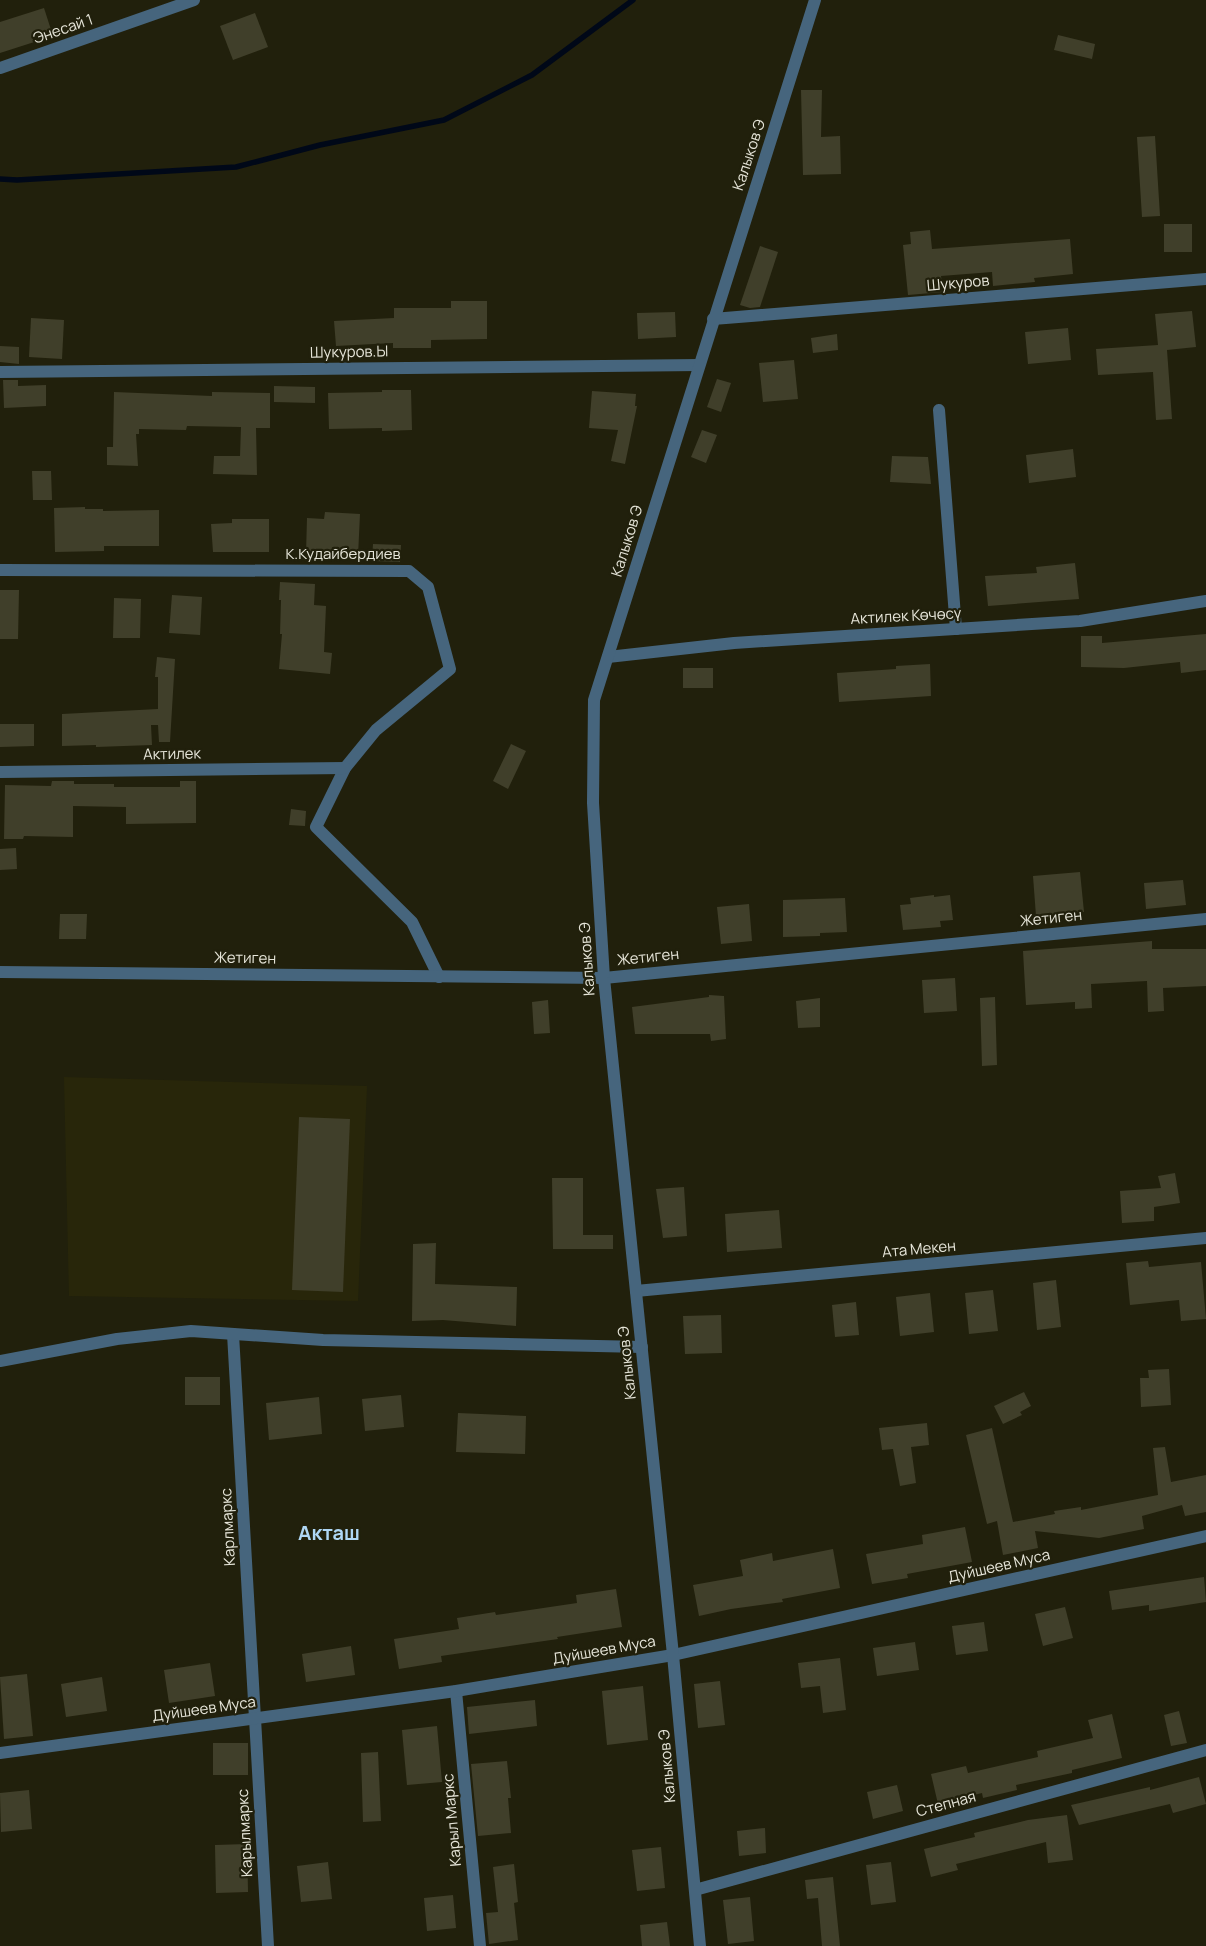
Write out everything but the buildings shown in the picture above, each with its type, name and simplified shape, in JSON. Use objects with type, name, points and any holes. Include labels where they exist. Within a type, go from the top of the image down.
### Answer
[{"type":"street","name":"Энесай 1","points":[[0,68],[194,0]]},
{"type":"street","name":"Калыков Э","points":[[700,1946],[673,1654],[604,978],[593,803],[594,700],[815,0]]},
{"type":"street","name":"Шукуров","points":[[713,319],[1206,279]]},
{"type":"street","name":"Шукуров.Ы","points":[[0,372],[699,365]]},
{"type":"street","points":[[939,410],[956,629]]},
{"type":"street","name":"К.Кудайбердиев","points":[[0,570],[409,571],[428,587],[450,669],[376,730],[345,768],[316,826],[412,922],[438,977]]},
{"type":"street","name":"Актилек Көчөсү","points":[[608,657],[734,643],[1080,621],[1206,601]]},
{"type":"street","name":"Актилек","points":[[0,772],[345,768]]},
{"type":"street","name":"Жетиген","points":[[0,972],[604,978],[1206,919]]},
{"type":"street","name":"Ата Мекен","points":[[636,1291],[1206,1238]]},
{"type":"street","points":[[0,1361],[117,1339],[191,1331],[323,1340],[642,1347]]},
{"type":"street","name":"Карлмаркс","points":[[233,1334],[255,1718]]},
{"type":"street","name":"Дуйшеев Муса","points":[[0,1754],[456,1691],[673,1654],[1206,1536]]},
{"type":"street","name":"Карыл Маркс","points":[[456,1691],[480,1946]]},
{"type":"street","name":"Карылмаркс","points":[[255,1718],[268,1946]]},
{"type":"street","name":"Степная","points":[[695,1890],[1206,1750]]},
{"type":"shaded area","points":[[64,1077],[367,1086],[358,1301],[69,1296]]},
{"type":"waterway","points":[[0,179],[17,180],[236,167],[320,145],[444,120],[532,75],[633,0]]},
{"type":"district","name":"Акташ","points":[[329,1533]]}]
